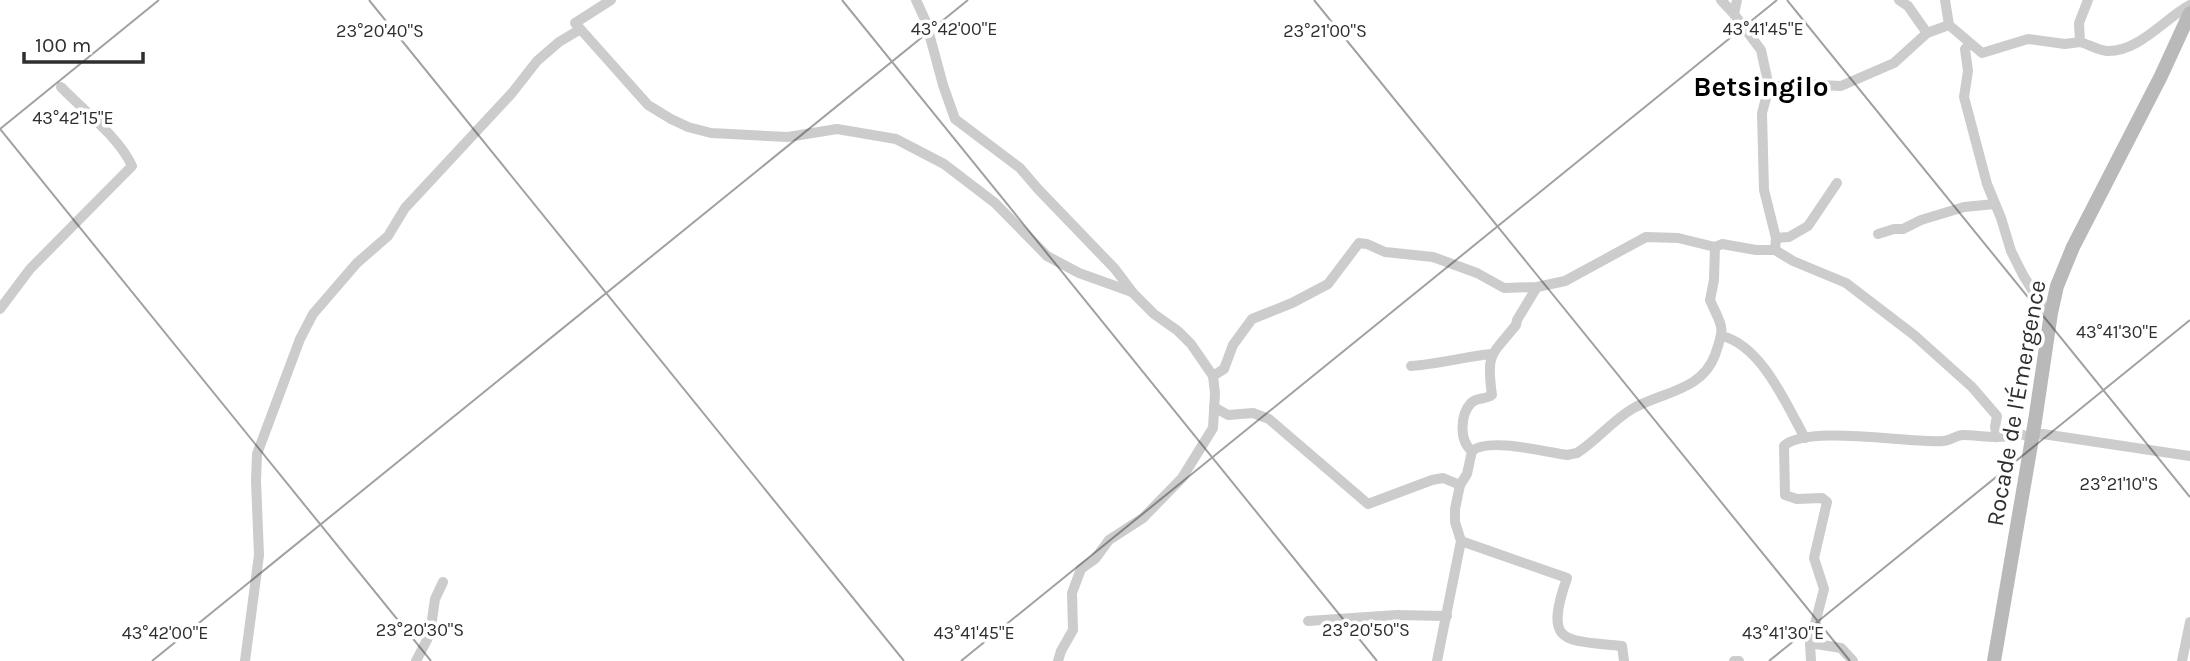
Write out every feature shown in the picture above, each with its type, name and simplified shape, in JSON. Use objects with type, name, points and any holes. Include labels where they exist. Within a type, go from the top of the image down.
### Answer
[{"type":"street","points":[[611,0],[575,23],[648,105],[671,119],[711,133],[788,138],[836,129],[896,139],[944,164],[995,203],[1047,256],[1079,273],[1133,293]]},
{"type":"street","points":[[916,0],[926,22],[955,119],[1020,167],[1115,269],[1133,293],[1191,344],[1213,376],[1213,428],[1182,478],[1143,518],[1109,540],[1095,559],[1081,569],[1072,593],[1073,630],[1058,661]]},
{"type":"street","points":[[1721,0],[1761,50],[1769,88],[1762,113],[1764,190],[1776,238],[1775,250]]},
{"type":"street","points":[[1734,14],[1737,0]]},
{"type":"street","points":[[1899,0],[1908,6],[1927,33]]},
{"type":"street","points":[[1945,0],[1949,25],[1982,53],[2028,39],[2065,44],[2080,42],[2105,51],[2122,49],[2139,41],[2190,5]]},
{"type":"street","points":[[2080,42],[2079,23],[2088,0]]},
{"type":"street","name":"Rocade de l'Émergence","points":[[1994,661],[2057,286],[2073,247],[2161,76],[2190,13]]},
{"type":"street","points":[[1769,88],[1798,84],[1840,86],[1894,63],[1927,33],[1949,25]]},
{"type":"street","points":[[245,661],[259,555],[257,454],[300,339],[313,314],[357,263],[388,236],[405,208],[513,93],[537,61],[579,30]]},
{"type":"street","points":[[1969,44],[1965,49],[1968,71],[1964,97],[1984,175],[2011,251],[2044,309],[2051,313]]},
{"type":"street","points":[[0,309],[30,269],[132,166],[128,157],[112,139],[61,87]]},
{"type":"street","points":[[1776,238],[1789,237],[1808,226],[1837,183]]},
{"type":"street","points":[[1878,234],[1903,229],[1921,220],[1964,207],[1995,204]]},
{"type":"street","points":[[1213,376],[1224,369],[1233,345],[1252,319],[1292,303],[1328,284],[1359,243],[1385,252],[1433,257],[1477,273],[1504,289],[1537,287],[1565,281],[1585,273],[1646,237],[1678,237],[1715,247],[1722,244],[1756,250],[1775,250],[1793,261],[1846,283],[1914,335],[1972,387],[1997,416],[1997,436]]},
{"type":"street","points":[[1437,661],[1461,541],[1455,522],[1455,509],[1472,451],[1479,445],[1498,445],[1577,453],[1630,410],[1691,384],[1703,376],[1710,368],[1722,336],[1718,314],[1710,300],[1715,271],[1715,247]]},
{"type":"street","points":[[1472,451],[1466,446],[1462,431],[1468,409],[1472,402],[1492,395],[1489,373],[1491,354],[1516,325],[1537,287]]},
{"type":"street","points":[[1722,336],[1741,344],[1760,362],[1805,438]]},
{"type":"street","points":[[1411,366],[1440,364],[1491,354]]},
{"type":"street","points":[[1214,407],[1228,415],[1253,413],[1269,419],[1368,504],[1432,480],[1443,478],[1460,485]]},
{"type":"street","points":[[1811,661],[1810,643],[1824,589],[1814,558],[1828,502],[1822,498],[1797,499],[1785,495],[1784,446],[1788,442],[1805,438],[1860,435],[1946,442],[1959,435],[2008,437],[2016,433],[2089,439],[2190,456]]},
{"type":"street","points":[[1461,541],[1567,578],[1557,605],[1558,626],[1562,634],[1570,640],[1622,646],[1624,661]]},
{"type":"street","points":[[416,661],[430,634],[435,599],[443,582]]},
{"type":"street","points":[[1308,621],[1397,615],[1447,616]]},
{"type":"street","points":[[2182,661],[2190,622]]},
{"type":"street","points":[[1810,643],[1841,649],[1853,661]]},
{"type":"district","name":"Betsingilo","points":[[1761,86]]}]
